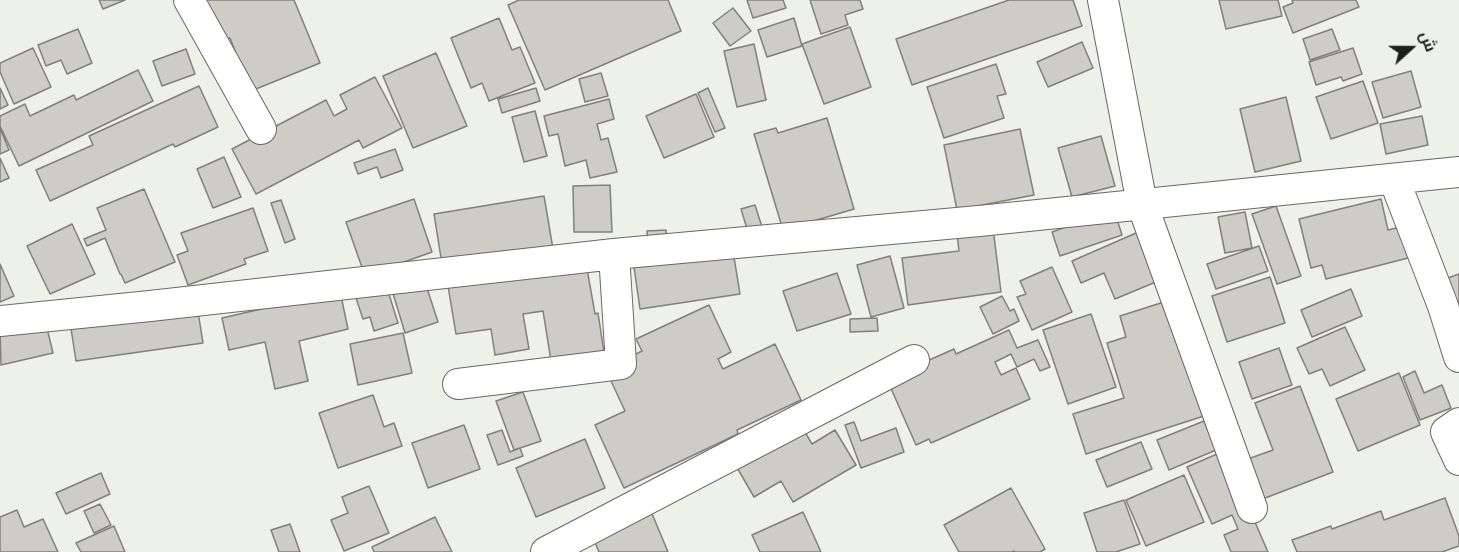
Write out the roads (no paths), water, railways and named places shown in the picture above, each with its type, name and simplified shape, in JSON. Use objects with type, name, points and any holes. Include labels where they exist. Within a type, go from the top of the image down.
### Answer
[{"type":"street","points":[[189,0],[261,129]]},
{"type":"street","points":[[1103,0],[1142,204],[1252,508]]},
{"type":"street","points":[[0,321],[614,254],[980,221],[1459,172]]},
{"type":"street","points":[[1394,178],[1443,306],[1459,357]]},
{"type":"street","points":[[458,384],[621,364],[614,254]]},
{"type":"street","points":[[546,552],[914,360]]},
{"type":"street","points":[[1459,423],[1446,432],[1459,460]]}]
